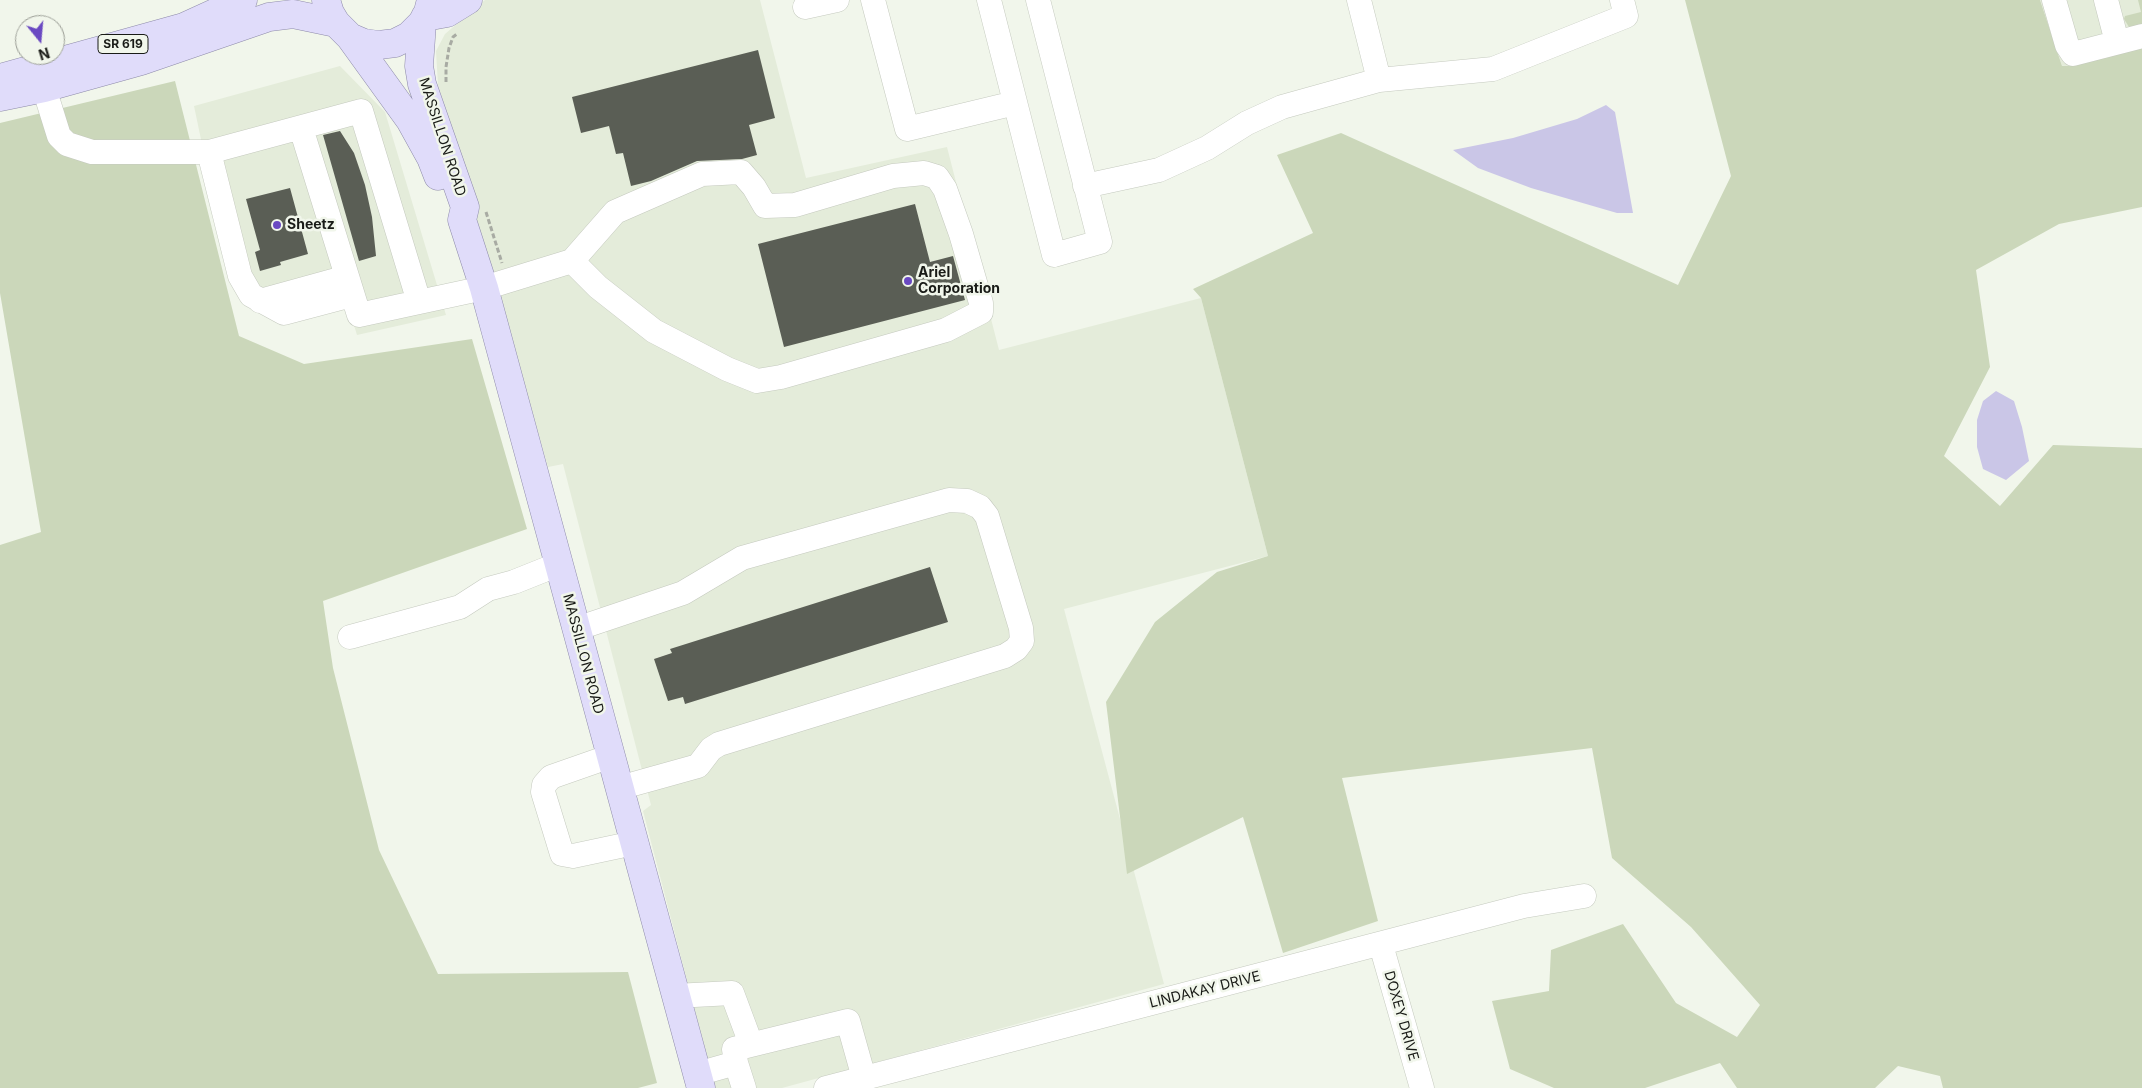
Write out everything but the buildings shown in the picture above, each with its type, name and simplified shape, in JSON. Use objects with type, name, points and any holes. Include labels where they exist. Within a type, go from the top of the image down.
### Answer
[{"type":"main road","name":"SR 619","points":[[0,78],[184,27],[243,0]]},
{"type":"main road","points":[[337,20],[372,44],[395,43],[409,36],[426,13],[447,13],[468,0]]},
{"type":"main road","name":"MASSILLON ROAD","points":[[426,13],[419,66],[422,84],[465,207],[473,214],[496,284],[559,564],[699,1081]]},
{"type":"main road","name":"SR 619","points":[[0,97],[44,88],[141,60],[269,17],[293,14],[337,20]]},
{"type":"main road","name":"MASSILLON ROAD","points":[[337,20],[410,120],[431,158],[451,212],[473,214]]},
{"type":"street","points":[[805,7],[837,0]]},
{"type":"street","points":[[874,0],[906,129],[1016,103]]},
{"type":"street","points":[[990,0],[1054,255],[1100,242],[1038,0]]},
{"type":"street","points":[[1359,0],[1379,80]]},
{"type":"street","points":[[1085,186],[1159,170],[1207,148],[1247,123],[1282,107],[1379,80],[1493,69],[1626,16],[1622,0]]},
{"type":"street","points":[[2054,0],[2067,46],[2073,54],[2142,36]]},
{"type":"street","points":[[2106,0],[2117,42]]},
{"type":"street","points":[[44,88],[59,136],[67,144],[92,152],[209,152],[361,111],[419,302]]},
{"type":"street","points":[[301,128],[359,316],[496,284],[572,261],[615,212],[702,174],[741,172],[754,187],[765,206],[795,205],[893,176],[924,172],[937,177],[945,189],[962,234],[981,303],[981,312],[946,330],[781,378],[757,381],[727,369],[654,331],[598,287],[572,261]]},
{"type":"street","points":[[209,152],[240,276],[251,295],[284,313],[349,286]]},
{"type":"street","points":[[576,629],[683,593],[742,558],[949,500],[967,501],[980,507],[987,516],[1021,628],[1022,641],[1016,649],[1005,656],[719,744],[711,749],[698,766],[619,788]]},
{"type":"street","points":[[350,637],[460,607],[488,589],[514,582],[559,564]]},
{"type":"street","points":[[611,756],[551,777],[544,785],[543,792],[562,854],[573,856],[634,843]]},
{"type":"street","name":"LINDAKAY DRIVE","points":[[826,1088],[1381,945],[1524,906],[1584,896]]},
{"type":"street","name":"DOXEY DRIVE","points":[[1381,945],[1422,1088]]},
{"type":"street","points":[[675,996],[732,993],[751,1044]]},
{"type":"street","points":[[744,1088],[736,1063],[734,1049],[848,1022],[864,1078]]},
{"type":"street","points":[[699,1081],[736,1063]]},
{"type":"path","points":[[447,87],[445,79],[449,48],[453,37],[460,31]]},
{"type":"path","points":[[473,214],[496,284]]},
{"type":"shaded area","points":[[485,0],[760,0],[806,178],[947,147],[999,350],[1201,298],[1268,556],[1064,609],[1164,984],[782,1088],[715,1088],[643,811],[651,805],[563,464],[548,467],[438,85],[436,51],[445,34]]},
{"type":"shaded area","points":[[1685,0],[2040,0],[2062,66],[2076,65],[2142,46],[2142,207],[2059,224],[1976,270],[1990,367],[1944,456],[2000,506],[2053,445],[2142,448],[2142,1088],[1943,1088],[1940,1076],[1898,1066],[1875,1088],[1737,1088],[1720,1063],[1645,1088],[1554,1088],[1510,1069],[1492,1001],[1549,991],[1551,950],[1623,924],[1676,1003],[1737,1037],[1760,1005],[1691,927],[1612,858],[1592,748],[1342,778],[1378,921],[1283,953],[1243,817],[1127,874],[1106,702],[1155,622],[1217,572],[1268,556],[1201,298],[1193,289],[1313,233],[1277,155],[1341,133],[1678,285],[1731,176]]},
{"type":"shaded area","points":[[2040,0],[2142,0],[2142,63],[2076,63],[2062,66]]},
{"type":"shaded area","points":[[2138,0],[2142,0],[2142,26],[2129,27],[2124,19],[2125,16],[2141,12]]},
{"type":"shaded area","points":[[340,66],[385,112],[446,315],[357,335],[337,270],[242,298],[212,192],[194,106]]},
{"type":"shaded area","points":[[175,81],[239,336],[304,364],[472,339],[527,529],[323,601],[333,668],[379,850],[438,974],[628,972],[657,1083],[638,1088],[0,1088],[0,545],[41,532],[0,293],[0,123]]},
{"type":"shaded area","points":[[1606,105],[1615,112],[1633,213],[1617,213],[1531,188],[1478,168],[1453,150],[1513,138],[1577,119]]},
{"type":"shaded area","points":[[1996,391],[2014,401],[2029,461],[2006,480],[1983,469],[1977,447],[1977,420],[1983,401]]},
{"type":"place","name":"Sheetz","points":[[277,225]]},
{"type":"place","name":"Ariel Corporation","points":[[908,281]]}]
